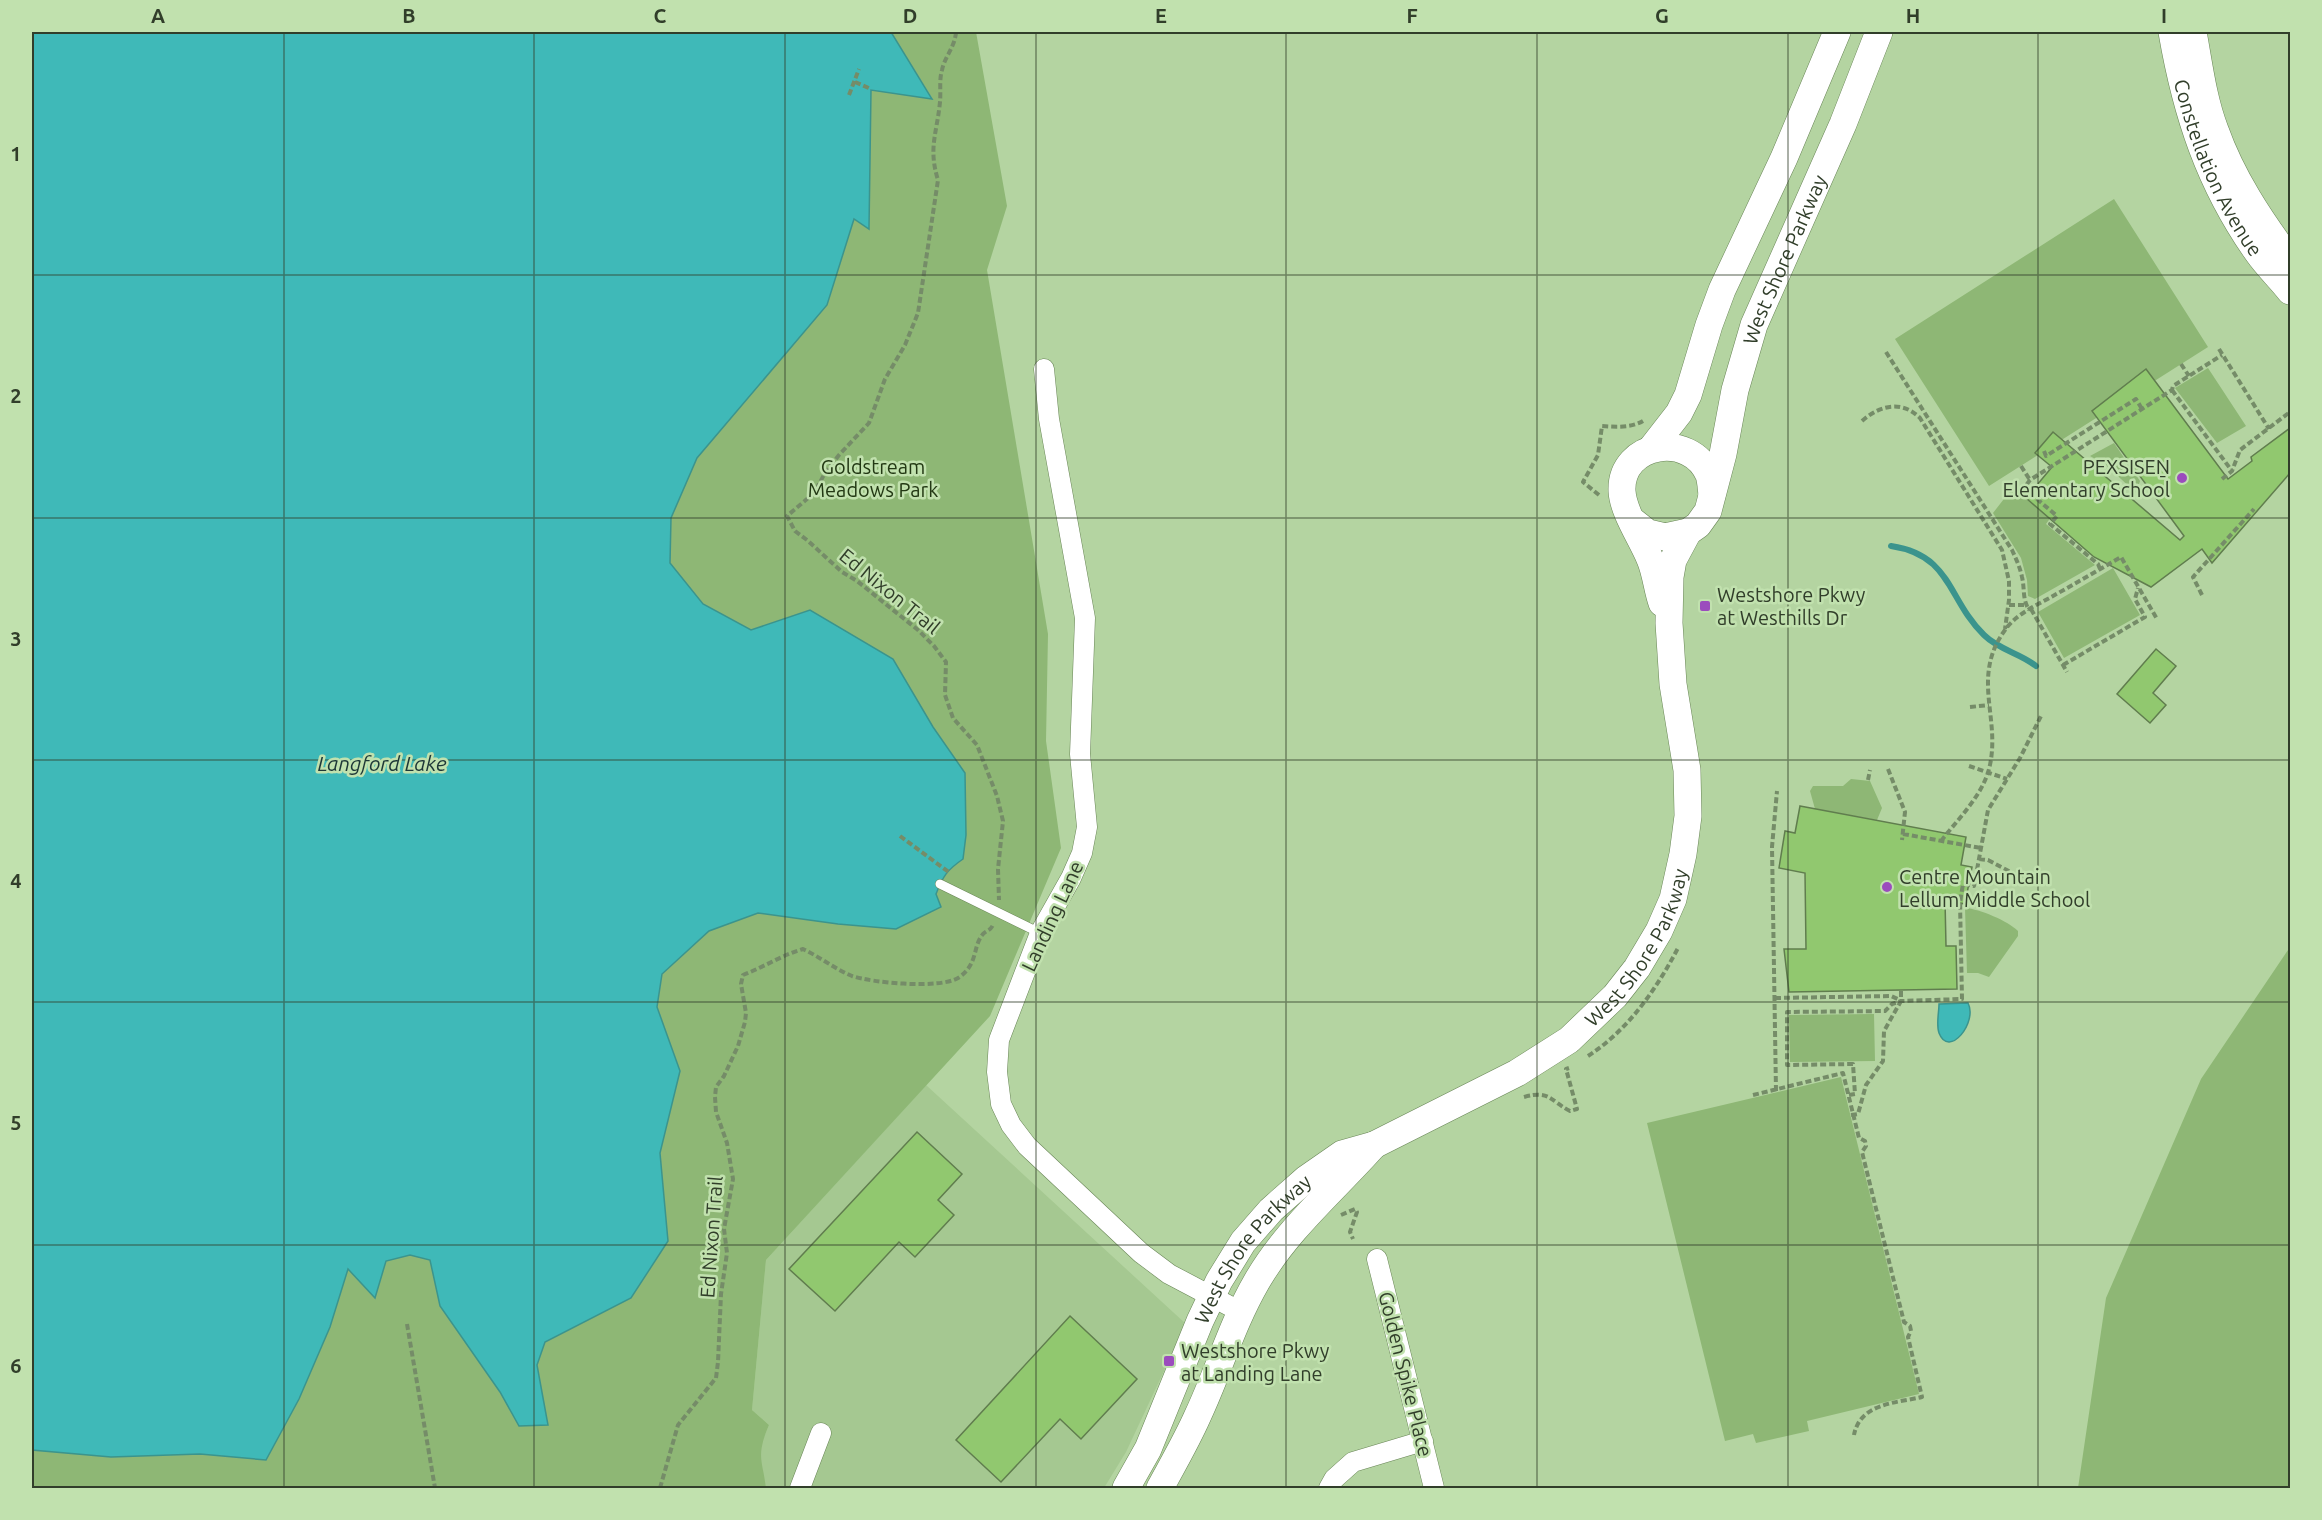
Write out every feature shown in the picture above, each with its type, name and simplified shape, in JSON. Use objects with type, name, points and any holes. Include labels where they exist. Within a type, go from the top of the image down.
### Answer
[{"type":"main road","name":"West Shore Parkway","points":[[1652,449],[1679,413],[1688,395],[1722,290],[1797,129],[1837,32]]},
{"type":"main road","name":"West Shore Parkway","points":[[1712,494],[1723,454],[1735,390],[1754,325],[1843,124],[1879,32]]},
{"type":"main road","name":"Constellation Avenue","points":[[2172,32],[2180,76],[2192,121],[2211,175],[2235,219],[2259,255],[2290,291]]},
{"type":"main road","name":"Constellation Avenue","points":[[2193,32],[2214,129],[2232,171],[2259,218],[2290,260]]},
{"type":"main road","points":[[1669,446],[1686,450],[1700,461],[1710,476],[1712,494],[1708,511],[1698,525],[1688,532],[1665,537],[1648,532],[1634,522],[1625,506],[1622,490],[1626,472],[1636,458],[1652,449],[1669,446]]},
{"type":"main road","name":"West Shore Parkway","points":[[1634,522],[1651,561],[1669,623]]},
{"type":"main road","name":"West Shore Parkway","points":[[1126,1488],[1148,1449],[1212,1296],[1243,1242],[1271,1210],[1306,1179],[1342,1154],[1374,1145],[1517,1073],[1569,1040],[1615,996],[1637,968],[1659,932],[1673,899],[1683,854],[1688,816],[1686,770],[1674,684],[1669,623],[1670,577],[1673,560],[1688,532]]},
{"type":"main road","name":"West Shore Parkway","points":[[1160,1488],[1198,1415],[1231,1330],[1258,1280],[1304,1216],[1374,1145]]},
{"type":"street","name":"Landing Lane","points":[[1044,369],[1049,419],[1085,618],[1080,754],[1087,827],[1082,853],[1075,870],[1040,933],[999,1040],[997,1072],[1001,1104],[1011,1125],[1027,1146],[1141,1253],[1169,1274],[1241,1312]]},
{"type":"street","name":"Golden Spike Place","points":[[1377,1259],[1434,1488]]},
{"type":"street","points":[[801,1488],[821,1433]]},
{"type":"street","points":[[1329,1488],[1334,1479],[1353,1462],[1423,1441]]},
{"type":"lane","points":[[940,884],[1040,933]]},
{"type":"path","name":"Ed Nixon Trail","points":[[660,1488],[678,1425],[716,1378],[721,1294],[726,1272],[727,1253],[724,1229],[733,1179],[727,1143],[716,1112],[715,1097],[716,1087],[724,1076],[738,1046],[745,1022],[746,1013],[741,984],[743,975],[760,969],[787,953],[803,949],[844,972],[870,980],[931,985],[945,983],[958,977],[970,966],[983,934],[991,929],[998,912],[1000,893],[998,869],[1003,821],[998,796],[977,746],[953,718],[945,695],[946,662],[918,630],[842,572],[795,531],[787,516],[814,493],[825,472],[869,423],[885,379],[905,345],[918,313],[938,180],[932,151],[939,109],[942,67],[955,42],[956,32]]},
{"type":"path","points":[[849,95],[859,69]]},
{"type":"path","points":[[855,82],[871,89]]},
{"type":"path","points":[[2219,349],[2269,429]]},
{"type":"path","points":[[1886,352],[2019,566],[2023,580],[2023,600],[2067,672]]},
{"type":"path","points":[[2100,569],[2098,564],[2050,524],[2057,516],[2024,488],[2031,480],[2172,390],[2173,386],[2222,355]]},
{"type":"path","points":[[2181,364],[2189,376]]},
{"type":"path","points":[[2172,390],[2232,471]]},
{"type":"path","points":[[2044,451],[2046,456],[2136,399],[2142,409]]},
{"type":"path","points":[[1862,421],[1876,410],[1891,406],[1914,411],[2002,550],[2009,581],[2009,605],[2005,630],[1994,650],[1988,672],[1993,740],[1988,771],[1974,799],[1941,841]]},
{"type":"path","points":[[2222,479],[2232,471],[2240,450],[2290,411]]},
{"type":"path","points":[[1922,421],[1927,417]]},
{"type":"path","points":[[1583,482],[1599,450],[1602,426],[1636,425],[1647,418]]},
{"type":"path","points":[[2021,466],[2031,480]]},
{"type":"path","points":[[1972,500],[1977,497]]},
{"type":"path","points":[[2202,595],[2193,577],[2254,509]]},
{"type":"path","points":[[2005,630],[2029,608],[2121,557],[2157,619]]},
{"type":"path","points":[[2062,664],[2145,617],[2135,599],[2139,587]]},
{"type":"path","points":[[2009,605],[2029,608]]},
{"type":"path","points":[[1970,707],[1989,705]]},
{"type":"path","points":[[1849,1095],[1855,1094],[1853,1064],[1787,1065],[1788,1017],[1786,1012],[1885,1011],[1892,1004],[1901,1001],[1962,999],[1960,902],[1963,884],[1974,886],[1988,810],[2041,716]]},
{"type":"path","points":[[1969,766],[2007,779]]},
{"type":"path","points":[[1888,769],[1905,812],[1902,840]]},
{"type":"path","points":[[1869,780],[1870,770]]},
{"type":"path","points":[[1776,1091],[1772,847],[1777,791]]},
{"type":"path","points":[[1903,834],[1981,848]]},
{"type":"path","points":[[900,836],[948,870]]},
{"type":"path","points":[[1979,859],[1988,860],[2022,878]]},
{"type":"path","points":[[1852,1115],[1858,1114],[1866,1085],[1883,1061],[1884,1031],[1901,1001],[1901,990]]},
{"type":"path","points":[[1775,998],[1892,996],[1901,1001]]},
{"type":"path","points":[[1753,1095],[1843,1073],[1859,1138],[1865,1142],[1866,1146],[1862,1152],[1904,1322],[1910,1326],[1911,1331],[1908,1337],[1922,1396],[1871,1409],[1857,1424],[1854,1435]]},
{"type":"path","points":[[1519,1098],[1536,1094],[1549,1096],[1570,1111],[1577,1109]]},
{"type":"path","points":[[407,1324],[435,1488]]},
{"type":"shaded area","points":[[926,1085],[1186,1324],[1126,1452],[1104,1488],[766,1488],[760,1467],[761,1444],[769,1425],[752,1410],[766,1260]]},
{"type":"green space","name":"Goldstream Meadows Park","points":[[891,32],[976,32],[1007,206],[987,270],[1048,634],[1046,741],[1061,848],[990,1016],[766,1260],[752,1410],[769,1425],[761,1451],[766,1488],[32,1488],[32,1450],[111,1457],[200,1454],[266,1460],[299,1399],[330,1327],[348,1269],[410,1254],[430,1260],[440,1306],[500,1392],[519,1425],[548,1425],[537,1365],[545,1342],[631,1298],[668,1241],[660,1153],[680,1071],[657,1007],[662,974],[709,931],[758,913],[838,924],[936,894],[947,871],[965,773],[933,727],[810,610],[751,630],[703,604],[670,563],[671,518],[697,458],[827,305],[854,219],[869,228],[871,89],[932,98]]},
{"type":"green space","points":[[2114,199],[2208,347],[1989,486],[1895,339]]},
{"type":"green space","points":[[2208,368],[2246,426],[2217,443],[2175,388]]},
{"type":"green space","points":[[2114,443],[2140,481],[2136,493],[2106,465],[2090,456]]},
{"type":"green space","points":[[2014,486],[2051,517],[2046,524],[2095,565],[2035,599],[2028,596],[2027,580],[2021,558],[1993,513]]},
{"type":"green space","points":[[2113,568],[2140,615],[2064,658],[2038,612]]},
{"type":"green space","points":[[1851,779],[1870,781],[1882,808],[1877,820],[1815,809],[1810,791],[1813,786],[1843,786]]},
{"type":"green space","points":[[1965,908],[1993,916],[2018,931],[2018,936],[1989,977],[1978,973],[1967,973]]},
{"type":"green space","points":[[2290,947],[2290,1488],[2078,1488],[2106,1298],[2201,1079]]},
{"type":"green space","points":[[1874,1014],[1875,1061],[1790,1062],[1789,1015]]},
{"type":"green space","points":[[1841,1077],[1919,1394],[1807,1421],[1809,1431],[1756,1443],[1753,1434],[1725,1441],[1647,1123]]},
{"type":"water","name":"Langford Lake","points":[[32,32],[891,32],[932,99],[871,90],[869,229],[854,219],[827,305],[697,458],[671,518],[670,563],[703,604],[751,630],[810,610],[893,659],[933,727],[965,773],[966,835],[963,859],[949,870],[941,882],[936,894],[941,907],[896,929],[758,913],[709,931],[662,974],[657,1007],[680,1071],[660,1153],[668,1241],[631,1298],[545,1342],[537,1365],[548,1425],[519,1426],[500,1392],[440,1306],[430,1260],[410,1255],[386,1261],[375,1298],[348,1269],[330,1327],[299,1399],[266,1460],[200,1454],[111,1457],[32,1450]]},
{"type":"water","points":[[1968,1003],[1970,1011],[1966,1028],[1955,1040],[1949,1042],[1944,1040],[1938,1030],[1939,1004]]},
{"type":"building","name":"PEXSISEṈ Elementary School","points":[[2146,369],[2228,479],[2252,461],[2251,457],[2290,428],[2290,473],[2212,563],[2202,549],[2151,587],[2094,557],[2026,498],[2052,467],[2035,453],[2053,432],[2180,540],[2184,536],[2092,411]]},
{"type":"building","points":[[2156,649],[2176,666],[2153,693],[2166,705],[2150,723],[2117,694]]},
{"type":"building","name":"Centre Mountain Lellum Middle School","points":[[1800,806],[1966,837],[1961,865],[1972,867],[1965,904],[1945,900],[1946,946],[1956,946],[1957,989],[1789,992],[1784,949],[1806,949],[1805,873],[1779,868],[1785,831],[1795,833]]},
{"type":"building","points":[[917,1132],[962,1174],[938,1200],[954,1215],[915,1257],[899,1242],[835,1311],[789,1269]]},
{"type":"building","points":[[1070,1316],[1137,1379],[1081,1439],[1060,1419],[1001,1482],[956,1440]]},
{"type":"waterway","points":[[1891,546],[1911,551],[1926,559],[1946,580],[1962,607],[1984,635],[2036,666]]},
{"type":"place","name":"PEXSISEṈ Elementary School","points":[[2182,478]]},
{"type":"place","name":"Westshore Pkwy at Westhills Dr","points":[[1705,606]]},
{"type":"place","name":"Centre Mountain Lellum Middle School","points":[[1887,887]]},
{"type":"place","name":"Westshore Pkwy at Landing Lane","points":[[1169,1361]]}]
